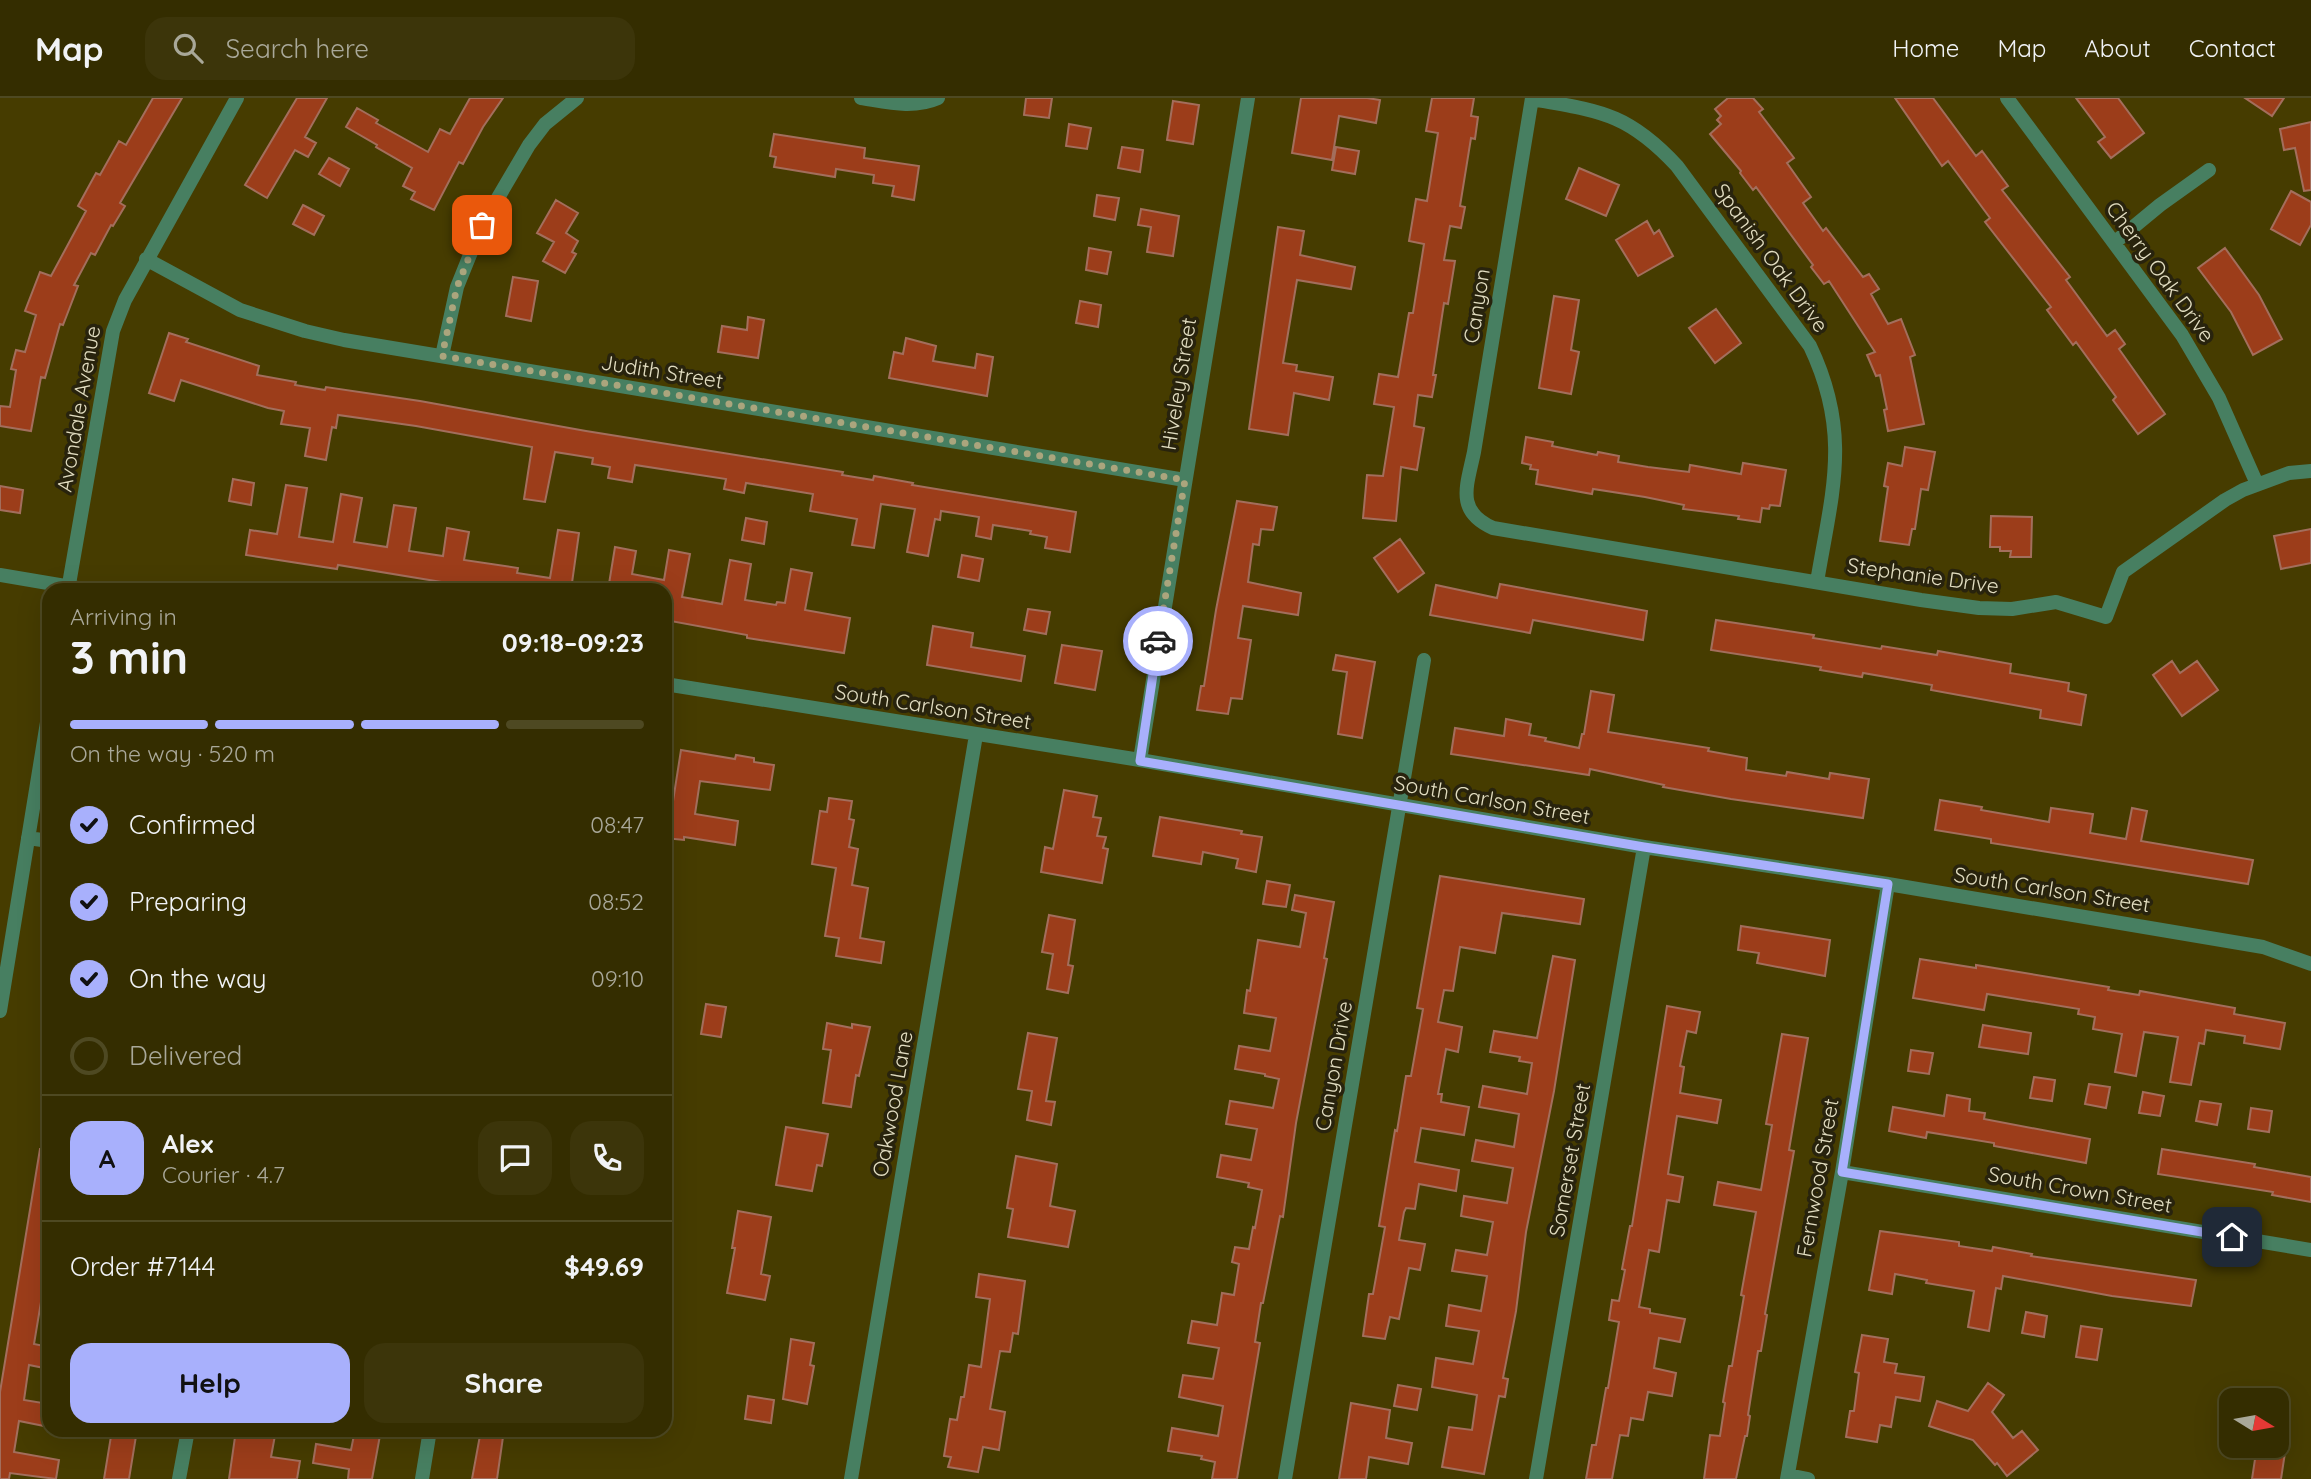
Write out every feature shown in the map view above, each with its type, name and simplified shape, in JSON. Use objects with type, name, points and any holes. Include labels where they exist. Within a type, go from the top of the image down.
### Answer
[{"type":"street","name":"Avondale Avenue","points":[[70,583],[113,331],[125,300],[146,260],[237,98]]},
{"type":"street","points":[[442,356],[457,287],[482,225],[529,145],[545,124],[577,98]]},
{"type":"street","points":[[861,98],[899,104],[918,104],[937,98]]},
{"type":"street","name":"Hiveley Street","points":[[1140,761],[1248,98]]},
{"type":"street","name":"Canyon","points":[[1476,517],[1470,512],[1466,501],[1466,489],[1532,98]]},
{"type":"street","name":"Spanish Oak Drive","points":[[1532,98],[1614,116],[1656,143],[1678,166],[1810,346],[1830,399],[1836,454],[1817,582]]},
{"type":"street","name":"Cherry Oak Drive","points":[[2007,98],[2195,355],[2218,398],[2257,484]]},
{"type":"street","points":[[2114,243],[2160,205],[2209,170]]},
{"type":"street","name":"Judith Street","points":[[146,260],[240,310],[274,322],[344,340],[1185,480]]},
{"type":"street","name":"Stephanie Drive","points":[[1476,517],[1493,528],[1979,608],[2012,609],[2056,602],[2106,617],[2123,572],[2225,500],[2257,484],[2289,474],[2311,471]]},
{"type":"street","points":[[0,575],[42,583]]},
{"type":"street","name":"Canyon Drive","points":[[1285,1479],[1424,660]]},
{"type":"street","name":"South Carlson Street","points":[[672,685],[2263,947],[2311,964]]},
{"type":"street","name":"Oakwood Lane","points":[[850,1479],[976,735]]},
{"type":"street","points":[[0,1011],[42,752]]},
{"type":"street","points":[[28,838],[42,840]]},
{"type":"street","name":"Somerset Street","points":[[1536,1479],[1644,847]]},
{"type":"street","name":"Fernwood Street","points":[[1787,1477],[1842,1172],[1888,884]]},
{"type":"street","name":"South Crown Street","points":[[1842,1172],[2311,1250]]},
{"type":"street","points":[[180,1479],[187,1437]]},
{"type":"street","points":[[422,1479],[429,1437]]},
{"type":"street","points":[[1787,1477],[1808,1479]]},
{"type":"building","points":[[153,98],[182,98],[120,203],[125,206],[95,255],[91,253],[74,285],[78,286],[63,325],[60,324],[45,378],[41,377],[31,431],[0,426],[0,406],[10,407],[16,370],[11,369],[16,350],[25,352],[36,315],[25,311],[40,272],[51,276],[86,211],[78,206],[96,173],[100,175],[119,141],[126,145]]},
{"type":"building","points":[[297,98],[327,98],[305,137],[316,143],[308,157],[295,150],[267,198],[245,185]]},
{"type":"building","points":[[470,98],[503,98],[463,164],[459,162],[434,210],[411,199],[415,192],[403,186],[412,168],[346,127],[357,108],[378,120],[376,123],[428,152],[440,129],[450,134]]},
{"type":"building","points":[[1026,98],[1052,98],[1049,118],[1024,115]]},
{"type":"building","points":[[1301,98],[1380,100],[1376,123],[1339,116],[1332,160],[1292,153]]},
{"type":"building","points":[[1432,98],[1474,98],[1471,116],[1478,117],[1475,139],[1471,138],[1460,206],[1465,207],[1461,228],[1450,226],[1444,260],[1455,261],[1448,304],[1444,303],[1432,397],[1418,395],[1414,426],[1424,428],[1417,470],[1401,467],[1396,521],[1363,518],[1367,475],[1383,476],[1394,407],[1374,404],[1379,374],[1398,377],[1409,313],[1413,313],[1424,244],[1409,241],[1416,199],[1427,201],[1438,133],[1426,131]]},
{"type":"building","points":[[1728,98],[1753,98],[1763,109],[1759,112],[1794,158],[1787,163],[1811,197],[1803,203],[1823,231],[1826,228],[1863,277],[1869,274],[1879,289],[1871,294],[1888,324],[1901,319],[1915,355],[1910,357],[1924,424],[1888,431],[1884,410],[1887,409],[1880,375],[1876,376],[1867,355],[1875,352],[1829,281],[1824,284],[1756,187],[1753,190],[1710,134],[1721,124],[1717,120],[1721,116],[1715,109]]},
{"type":"building","points":[[1895,98],[1933,98],[1976,156],[1982,151],[2008,186],[2002,190],[2070,277],[2066,280],[2107,336],[2115,330],[2125,344],[2119,349],[2165,414],[2138,434],[2113,400],[2116,397],[2076,342],[2073,345],[2047,310],[2051,307],[1985,222],[1990,218],[1948,161],[1942,166]]},
{"type":"building","points":[[2076,98],[2118,98],[2144,133],[2111,158],[2098,142],[2105,137]]},
{"type":"building","points":[[2245,98],[2284,98],[2272,116]]},
{"type":"building","points":[[1173,101],[1199,105],[1193,144],[1167,140]]},
{"type":"building","points":[[2311,122],[2311,190],[2304,191],[2295,148],[2284,150],[2280,129]]},
{"type":"building","points":[[1069,124],[1091,128],[1087,149],[1066,146]]},
{"type":"building","points":[[774,134],[865,148],[864,158],[919,166],[914,200],[892,196],[894,186],[873,183],[874,175],[836,169],[835,177],[774,167],[776,157],[770,156]]},
{"type":"building","points":[[1122,147],[1143,150],[1140,172],[1118,168]]},
{"type":"building","points":[[1336,147],[1359,151],[1355,174],[1332,170]]},
{"type":"building","points":[[329,158],[349,169],[340,186],[319,174]]},
{"type":"building","points":[[1579,168],[1619,185],[1606,216],[1566,199]]},
{"type":"building","points":[[2291,191],[2311,202],[2311,225],[2300,245],[2271,229]]},
{"type":"building","points":[[1097,195],[1119,198],[1115,220],[1094,216]]},
{"type":"building","points":[[556,200],[578,213],[566,233],[578,241],[572,252],[576,254],[565,273],[543,261],[554,242],[537,233]]},
{"type":"building","points":[[303,205],[324,216],[314,235],[293,224]]},
{"type":"building","points":[[1141,209],[1179,216],[1173,256],[1147,252],[1151,227],[1138,225]]},
{"type":"building","points":[[1647,221],[1654,234],[1659,230],[1673,256],[1638,276],[1616,240]]},
{"type":"building","points":[[1278,227],[1304,231],[1300,255],[1355,267],[1351,289],[1297,280],[1283,363],[1297,365],[1296,371],[1333,377],[1329,400],[1294,393],[1288,435],[1249,429]]},
{"type":"building","points":[[1089,248],[1111,252],[1107,274],[1086,270]]},
{"type":"building","points":[[2225,248],[2259,295],[2282,339],[2253,355],[2231,312],[2198,268]]},
{"type":"building","points":[[513,277],[538,281],[531,321],[506,316]]},
{"type":"building","points":[[1554,296],[1579,300],[1571,350],[1579,352],[1571,394],[1539,388]]},
{"type":"building","points":[[1080,301],[1101,305],[1098,327],[1076,323]]},
{"type":"building","points":[[1716,309],[1741,343],[1715,363],[1689,328]]},
{"type":"building","points":[[748,317],[764,320],[758,358],[718,352],[722,326],[747,330]]},
{"type":"building","points":[[169,333],[188,339],[186,342],[259,366],[257,375],[296,382],[295,385],[420,401],[586,431],[843,472],[842,475],[873,480],[874,476],[913,483],[912,485],[1076,512],[1070,552],[1045,548],[1047,537],[1030,534],[1031,531],[993,525],[991,539],[976,536],[979,517],[941,511],[940,520],[935,519],[928,556],[907,552],[915,509],[881,504],[874,548],[852,545],[857,519],[810,511],[813,494],[746,483],[744,493],[724,489],[726,479],[635,465],[632,482],[608,478],[610,467],[592,464],[593,458],[555,452],[545,502],[524,499],[532,447],[338,415],[336,428],[332,427],[326,460],[305,456],[310,428],[281,424],[284,411],[181,380],[174,401],[149,393]]},
{"type":"building","points":[[906,338],[936,346],[933,361],[975,368],[977,354],[993,357],[987,396],[889,378],[894,352],[903,354]]},
{"type":"building","points":[[1526,437],[1553,442],[1552,446],[1597,455],[1598,452],[1619,456],[1618,462],[1648,467],[1689,472],[1690,465],[1741,474],[1743,463],[1786,470],[1780,506],[1762,508],[1760,522],[1738,519],[1739,516],[1683,509],[1684,505],[1645,497],[1593,489],[1592,494],[1536,484],[1538,470],[1530,469],[1531,465],[1522,463]]},
{"type":"building","points":[[1905,447],[1935,452],[1928,490],[1921,489],[1915,529],[1912,529],[1909,545],[1880,541],[1888,487],[1884,486],[1888,463],[1902,466]]},
{"type":"building","points":[[233,479],[254,483],[251,505],[229,501]]},
{"type":"building","points":[[286,485],[307,488],[299,537],[333,542],[341,494],[362,498],[354,542],[387,547],[394,505],[416,508],[409,551],[443,556],[447,528],[469,532],[464,560],[518,568],[517,573],[550,578],[558,530],[579,533],[572,583],[447,583],[338,565],[337,569],[246,555],[250,530],[277,534]]},
{"type":"building","points":[[0,486],[23,490],[20,513],[0,510]]},
{"type":"building","points":[[1237,501],[1277,507],[1273,530],[1261,529],[1259,545],[1253,544],[1248,582],[1301,593],[1298,615],[1243,606],[1238,638],[1251,640],[1242,699],[1231,698],[1228,714],[1197,710],[1201,686],[1204,686]]},
{"type":"building","points":[[1991,516],[2032,517],[2031,557],[2010,557],[2011,551],[1990,547]]},
{"type":"building","points":[[746,518],[767,522],[764,544],[742,540]]},
{"type":"building","points":[[2311,529],[2311,563],[2281,569],[2274,536]]},
{"type":"building","points":[[1400,539],[1424,573],[1398,592],[1374,558]]},
{"type":"building","points":[[615,547],[636,551],[632,574],[664,580],[669,550],[690,554],[682,597],[722,604],[730,560],[751,564],[745,600],[776,605],[777,602],[785,603],[791,569],[812,573],[805,610],[850,618],[844,653],[747,638],[747,635],[672,621],[672,583],[609,583]]},
{"type":"building","points":[[962,555],[983,559],[979,581],[958,577]]},
{"type":"building","points":[[1500,584],[1647,611],[1643,640],[1533,620],[1530,633],[1430,615],[1436,585],[1497,598]]},
{"type":"building","points":[[1028,609],[1050,612],[1046,634],[1024,630]]},
{"type":"building","points":[[1716,620],[1814,635],[1813,638],[1881,649],[1882,646],[1937,655],[1938,651],[2011,664],[2010,673],[2069,683],[2068,691],[2086,695],[2081,725],[2040,718],[2041,710],[1931,690],[1932,685],[1863,673],[1862,677],[1820,670],[1821,667],[1711,650]]},
{"type":"building","points":[[933,626],[973,633],[971,647],[1025,656],[1021,681],[927,665]]},
{"type":"building","points":[[1062,645],[1102,651],[1095,690],[1055,683]]},
{"type":"building","points":[[1336,655],[1375,662],[1362,738],[1338,734],[1347,672],[1333,670]]},
{"type":"building","points":[[2172,661],[2180,673],[2197,661],[2218,690],[2182,716],[2153,675]]},
{"type":"building","points":[[1591,691],[1614,695],[1608,732],[1709,748],[1708,751],[1747,758],[1746,770],[1786,776],[1787,772],[1829,779],[1830,773],[1869,779],[1863,818],[1663,787],[1664,785],[1590,769],[1589,775],[1451,754],[1455,728],[1504,736],[1506,719],[1531,724],[1529,735],[1579,748]]},
{"type":"building","points":[[681,750],[735,759],[736,755],[754,758],[754,762],[774,765],[770,790],[700,781],[695,814],[738,821],[735,845],[684,837],[684,840],[672,839],[672,808]]},
{"type":"building","points":[[1064,790],[1097,796],[1093,817],[1101,818],[1097,836],[1106,837],[1103,848],[1108,849],[1102,883],[1041,872],[1045,847],[1053,849]]},
{"type":"building","points":[[829,798],[852,801],[849,819],[854,820],[849,847],[858,849],[852,885],[868,888],[860,938],[884,942],[881,963],[836,956],[839,938],[825,936],[836,868],[812,864],[820,811],[827,812]]},
{"type":"building","points":[[1940,800],[2049,822],[2051,808],[2093,814],[2090,833],[2126,839],[2132,808],[2147,811],[2141,841],[2253,860],[2248,884],[1991,843],[1991,839],[1935,830]]},
{"type":"building","points":[[1160,817],[1262,837],[1256,872],[1236,868],[1238,859],[1203,852],[1201,864],[1153,856]]},
{"type":"building","points":[[1440,876],[1584,899],[1580,924],[1502,913],[1495,953],[1460,947],[1453,991],[1444,990],[1438,1022],[1462,1027],[1458,1052],[1446,1049],[1438,1094],[1442,1094],[1441,1102],[1469,1107],[1464,1135],[1421,1128],[1415,1162],[1459,1170],[1456,1191],[1419,1184],[1415,1209],[1406,1208],[1404,1212],[1399,1240],[1425,1244],[1420,1270],[1409,1268],[1399,1319],[1390,1317],[1385,1339],[1363,1336],[1369,1294],[1373,1294],[1385,1227],[1379,1226],[1395,1130],[1397,1131],[1406,1076],[1411,1076],[1423,1009],[1417,1008]]},
{"type":"building","points":[[1267,881],[1290,885],[1286,907],[1263,904]]},
{"type":"building","points":[[1295,895],[1334,902],[1324,958],[1327,959],[1296,1123],[1283,1217],[1280,1216],[1261,1303],[1255,1342],[1260,1343],[1237,1479],[1212,1479],[1215,1462],[1201,1459],[1202,1456],[1168,1451],[1172,1428],[1218,1436],[1223,1406],[1179,1397],[1183,1375],[1213,1379],[1219,1348],[1188,1343],[1192,1321],[1217,1325],[1222,1293],[1234,1295],[1239,1264],[1232,1262],[1235,1247],[1249,1249],[1253,1227],[1255,1228],[1262,1190],[1248,1187],[1249,1183],[1217,1177],[1221,1155],[1251,1160],[1257,1129],[1226,1124],[1230,1101],[1273,1108],[1279,1079],[1235,1069],[1239,1046],[1270,1051],[1276,1018],[1244,1013],[1247,990],[1250,991],[1258,940],[1300,947],[1306,913],[1292,910]]},
{"type":"building","points":[[1049,915],[1075,920],[1068,965],[1073,966],[1068,993],[1047,989],[1053,954],[1042,952]]},
{"type":"building","points":[[1741,926],[1830,940],[1825,976],[1757,963],[1759,953],[1738,950]]},
{"type":"building","points":[[1553,956],[1575,960],[1554,1091],[1526,1232],[1516,1311],[1503,1378],[1508,1379],[1505,1397],[1499,1396],[1484,1474],[1442,1467],[1449,1427],[1472,1430],[1477,1395],[1432,1387],[1436,1358],[1473,1364],[1479,1331],[1446,1326],[1449,1305],[1481,1311],[1487,1276],[1452,1271],[1456,1250],[1487,1255],[1493,1222],[1461,1216],[1464,1196],[1507,1203],[1513,1168],[1472,1161],[1476,1140],[1514,1147],[1519,1114],[1479,1107],[1483,1086],[1527,1094],[1532,1063],[1519,1061],[1520,1057],[1490,1052],[1494,1031],[1537,1038]]},
{"type":"building","points":[[1920,959],[1976,968],[1976,965],[2109,987],[2108,990],[2139,995],[2140,991],[2235,1008],[2234,1014],[2285,1023],[2280,1049],[2244,1043],[2245,1036],[2206,1030],[2204,1044],[2199,1043],[2191,1085],[2170,1082],[2178,1037],[2144,1032],[2136,1076],[2115,1072],[2122,1034],[2093,1029],[2095,1017],[2078,1014],[2079,1009],[1987,994],[1984,1010],[1913,998]]},
{"type":"building","points":[[706,1004],[726,1007],[721,1037],[701,1034]]},
{"type":"building","points":[[1667,1006],[1700,1012],[1696,1033],[1687,1031],[1680,1066],[1684,1067],[1680,1093],[1721,1100],[1717,1123],[1677,1116],[1668,1174],[1683,1177],[1679,1202],[1667,1200],[1659,1252],[1649,1250],[1639,1307],[1650,1309],[1650,1313],[1685,1319],[1680,1342],[1659,1338],[1654,1368],[1676,1373],[1672,1396],[1648,1392],[1643,1420],[1631,1418],[1628,1436],[1620,1435],[1612,1479],[1586,1479],[1592,1445],[1596,1445],[1608,1388],[1619,1322],[1609,1320],[1612,1300],[1619,1301],[1625,1270],[1622,1269],[1632,1226]]},
{"type":"building","points":[[827,1023],[852,1028],[852,1024],[870,1027],[859,1076],[856,1075],[851,1107],[823,1103],[831,1050],[823,1049]]},
{"type":"building","points":[[1983,1025],[2031,1033],[2028,1054],[1979,1047]]},
{"type":"building","points":[[1028,1033],[1057,1038],[1046,1101],[1055,1102],[1051,1125],[1027,1120],[1032,1091],[1018,1089]]},
{"type":"building","points":[[1782,1034],[1808,1038],[1789,1150],[1794,1151],[1761,1351],[1758,1351],[1747,1436],[1736,1479],[1704,1479],[1710,1435],[1720,1436],[1723,1402],[1729,1366],[1732,1366],[1756,1212],[1714,1205],[1718,1182],[1761,1190],[1772,1125],[1766,1124]]},
{"type":"building","points":[[1911,1050],[1933,1053],[1929,1074],[1908,1071]]},
{"type":"building","points":[[2034,1077],[2055,1080],[2052,1101],[2030,1098]]},
{"type":"building","points":[[2089,1084],[2110,1087],[2106,1108],[2085,1104]]},
{"type":"building","points":[[2143,1092],[2164,1096],[2160,1116],[2139,1113]]},
{"type":"building","points":[[1947,1095],[1970,1099],[1969,1111],[1985,1113],[1984,1119],[2090,1139],[2086,1163],[1927,1132],[1926,1138],[1889,1131],[1893,1107],[1944,1116]]},
{"type":"building","points":[[2200,1101],[2221,1104],[2217,1125],[2196,1121]]},
{"type":"building","points":[[2251,1108],[2272,1111],[2269,1132],[2248,1129]]},
{"type":"building","points":[[786,1127],[828,1134],[822,1166],[817,1165],[812,1191],[776,1185]]},
{"type":"building","points":[[42,1149],[42,1296],[34,1344],[42,1346],[42,1368],[29,1365],[24,1400],[42,1403],[42,1426],[19,1421],[14,1452],[59,1460],[56,1479],[10,1473],[9,1479],[0,1479],[0,1392]]},
{"type":"building","points":[[2162,1149],[2255,1164],[2254,1167],[2311,1177],[2311,1202],[2272,1195],[2273,1192],[2158,1174]]},
{"type":"building","points":[[1016,1156],[1057,1164],[1050,1206],[1075,1211],[1068,1247],[1008,1237],[1013,1209],[1007,1208]]},
{"type":"building","points":[[738,1211],[771,1217],[761,1274],[770,1276],[765,1300],[727,1293]]},
{"type":"building","points":[[1880,1231],[1959,1242],[1959,1246],[1992,1251],[1993,1247],[2032,1254],[2031,1256],[2196,1280],[2191,1306],[2112,1296],[2003,1276],[2001,1289],[1996,1288],[1989,1331],[1968,1327],[1974,1291],[1926,1283],[1927,1280],[1895,1274],[1892,1294],[1869,1290]]},
{"type":"building","points":[[979,1274],[1025,1281],[1018,1334],[1013,1333],[1010,1352],[1000,1351],[990,1409],[1005,1412],[999,1450],[983,1447],[978,1472],[948,1467],[951,1457],[944,1456],[950,1419],[957,1420],[969,1365],[981,1367],[990,1299],[976,1297]]},
{"type":"building","points":[[2026,1312],[2047,1316],[2044,1337],[2022,1333]]},
{"type":"building","points":[[2081,1326],[2102,1329],[2097,1360],[2076,1357]]},
{"type":"building","points":[[1862,1335],[1888,1339],[1884,1362],[1897,1364],[1895,1373],[1924,1377],[1920,1401],[1896,1397],[1891,1427],[1880,1425],[1877,1442],[1846,1437],[1850,1411],[1854,1411],[1859,1373],[1855,1372]]},
{"type":"building","points":[[791,1339],[814,1343],[810,1365],[814,1366],[807,1404],[783,1399]]},
{"type":"building","points":[[1988,1383],[2004,1395],[1992,1412],[2013,1438],[2022,1431],[2038,1450],[2007,1476],[1973,1440],[1929,1426],[1937,1401],[1968,1411]]},
{"type":"building","points":[[1398,1385],[1421,1389],[1417,1410],[1394,1406]]},
{"type":"building","points":[[748,1396],[774,1400],[771,1423],[745,1419]]},
{"type":"building","points":[[1351,1403],[1390,1410],[1386,1438],[1412,1443],[1408,1464],[1369,1457],[1366,1479],[1339,1479]]},
{"type":"building","points":[[111,1437],[136,1437],[129,1479],[104,1479]]},
{"type":"building","points":[[235,1437],[275,1437],[271,1457],[300,1461],[297,1479],[229,1479]]},
{"type":"building","points":[[354,1437],[380,1437],[372,1479],[348,1479],[349,1469],[313,1463],[316,1444],[351,1450]]},
{"type":"building","points":[[480,1437],[503,1437],[497,1479],[472,1479]]},
{"type":"building","points":[[2255,1458],[2284,1458],[2281,1479],[2252,1479]]},
{"type":"way so far","points":[[482,225],[457,287],[442,356],[1185,480],[1158,641]]},
{"type":"route","points":[[1158,641],[1140,761],[1644,847],[1888,884],[1842,1172],[2232,1237]]}]
